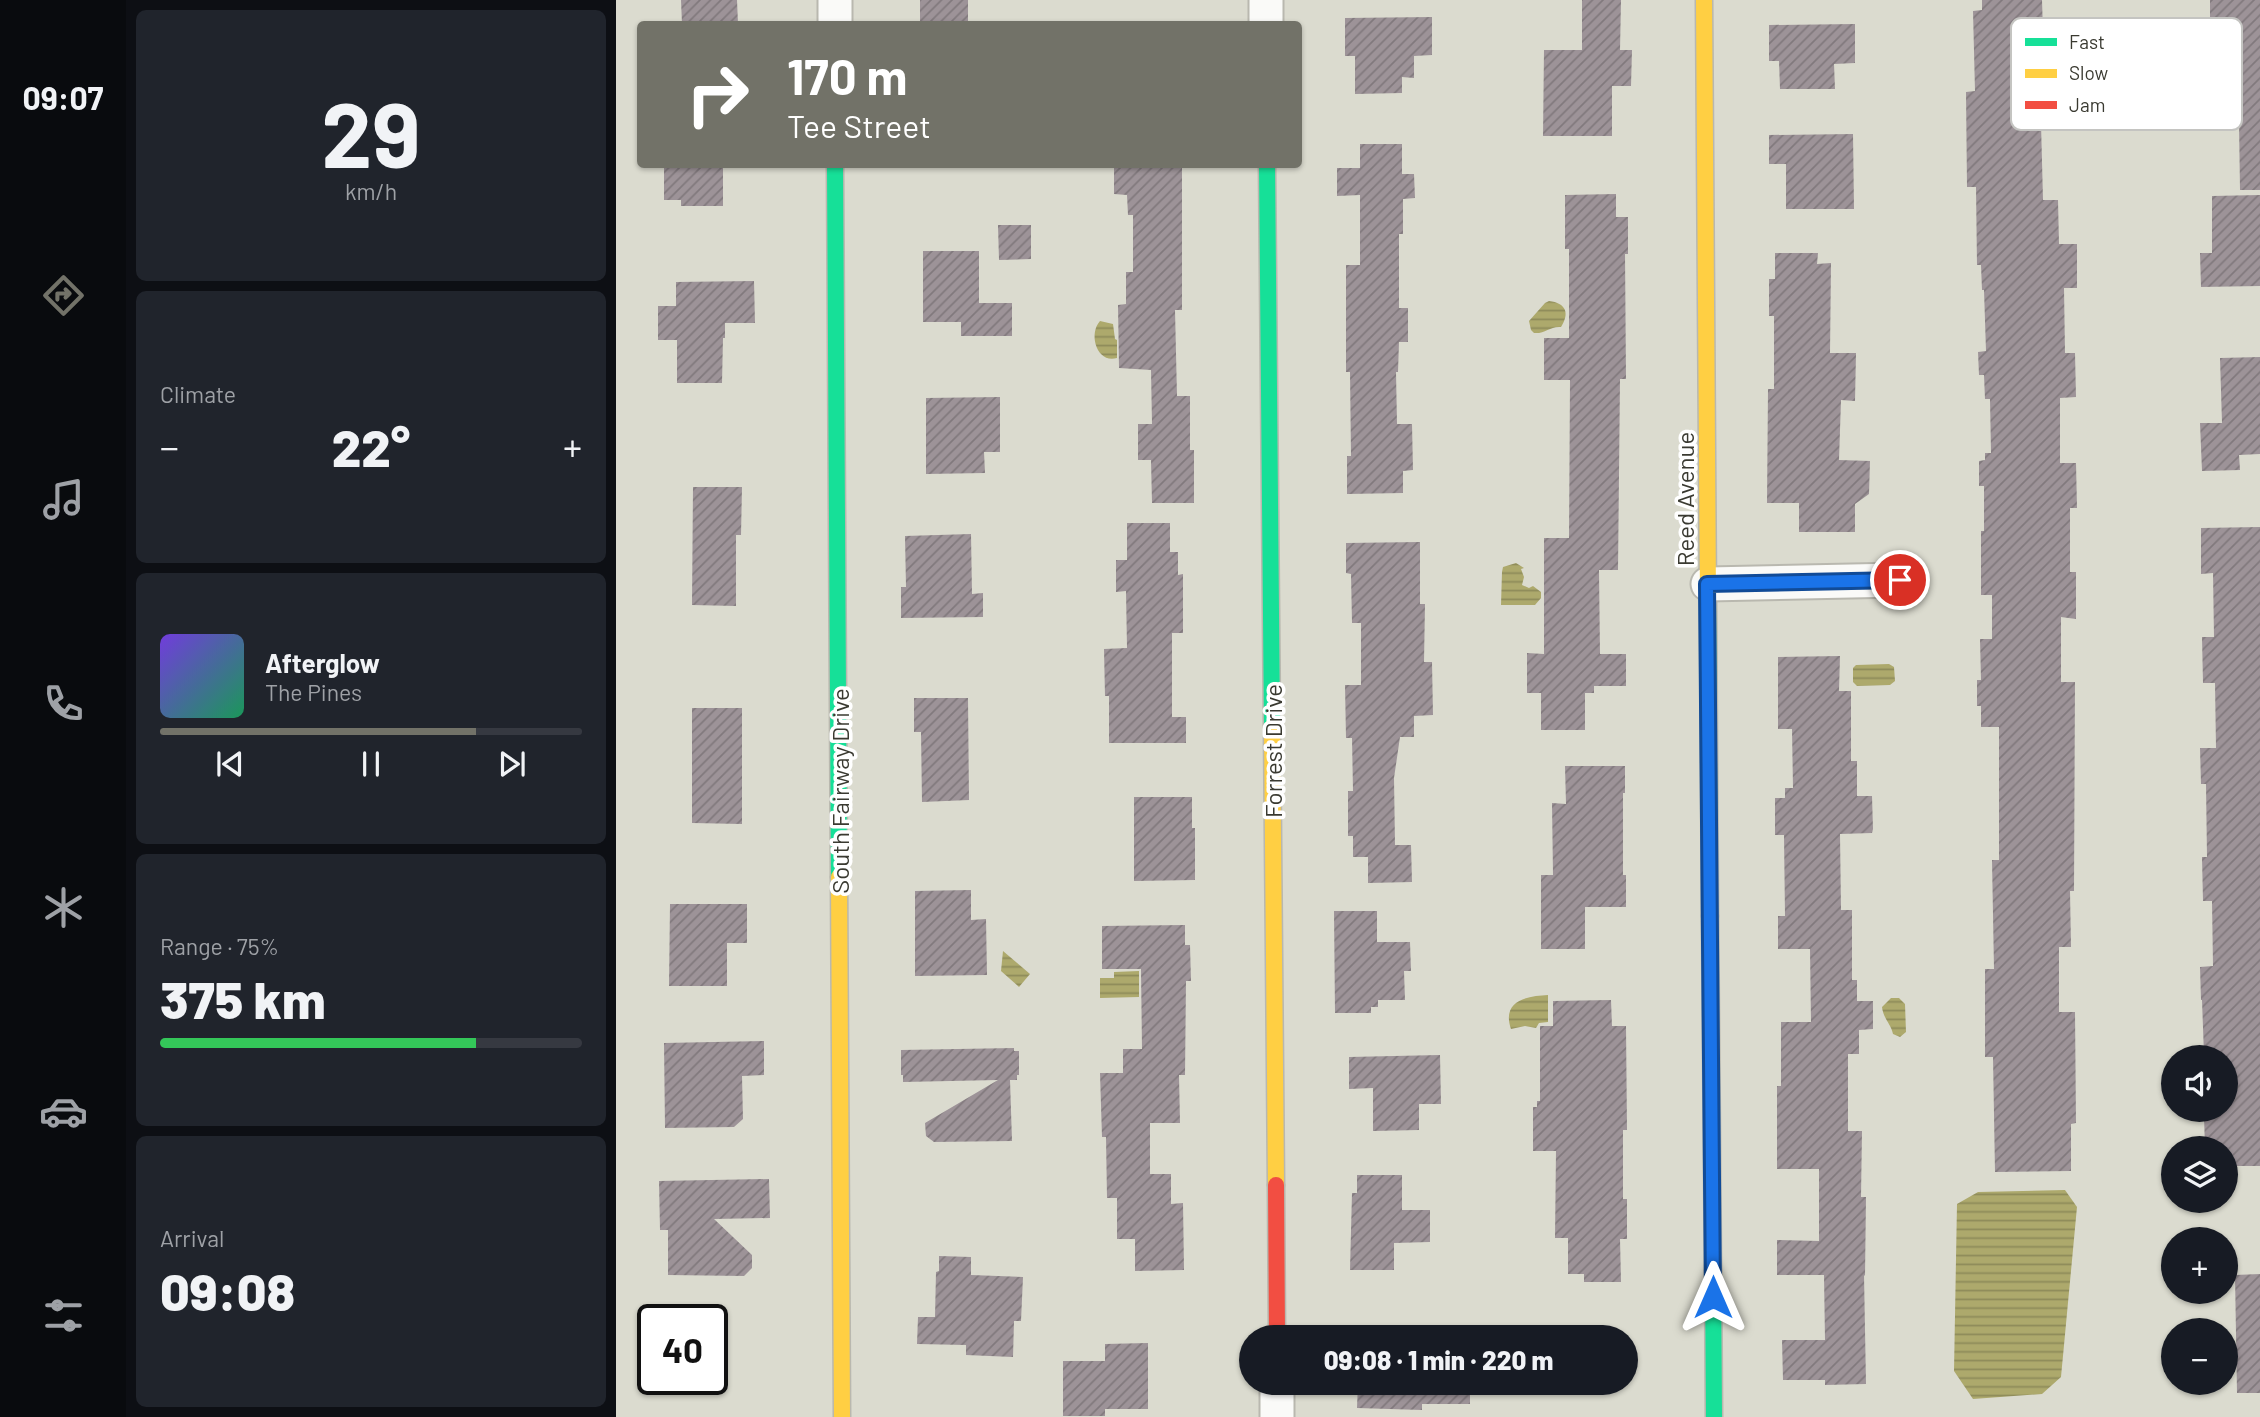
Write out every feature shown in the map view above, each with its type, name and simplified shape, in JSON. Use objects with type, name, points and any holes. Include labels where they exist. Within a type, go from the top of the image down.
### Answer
[{"type":"street","points":[[835,0],[835,21]]},
{"type":"street","points":[[1266,0],[1266,21]]},
{"type":"street","name":"Reed Avenue","points":[[1704,0],[1714,1417]]},
{"type":"street","name":"South Fairway Drive","points":[[835,168],[842,1417]]},
{"type":"street","name":"Forrest Drive","points":[[1267,168],[1277,1325]]},
{"type":"street","points":[[1707,584],[1900,580]]},
{"type":"street","points":[[1277,1395],[1278,1417]]},
{"type":"shaded area","points":[[1549,301],[1563,306],[1566,313],[1564,322],[1561,327],[1534,333],[1529,321]]},
{"type":"shaded area","points":[[1100,321],[1113,324],[1117,340],[1117,358],[1104,357],[1096,347],[1095,333]]},
{"type":"shaded area","points":[[1516,563],[1524,568],[1521,569],[1524,577],[1522,585],[1529,588],[1533,586],[1541,592],[1541,598],[1535,605],[1501,605],[1503,567]]},
{"type":"shaded area","points":[[1889,664],[1894,667],[1895,681],[1890,685],[1857,686],[1853,682],[1853,668],[1856,665]]},
{"type":"shaded area","points":[[1003,951],[1030,974],[1019,987],[1001,971]]},
{"type":"shaded area","points":[[1139,971],[1139,997],[1100,998],[1100,978],[1114,978],[1114,972]]},
{"type":"shaded area","points":[[1548,995],[1548,1022],[1539,1023],[1536,1028],[1525,1026],[1511,1029],[1510,1012],[1518,1001]]},
{"type":"shaded area","points":[[1891,998],[1899,998],[1905,1004],[1906,1032],[1900,1037],[1893,1034],[1882,1007]]},
{"type":"shaded area","points":[[2065,1190],[2077,1207],[2061,1377],[2042,1394],[1973,1399],[1954,1371],[1957,1204],[1978,1192]]},
{"type":"building","points":[[681,0],[737,0],[738,21],[682,21]]},
{"type":"building","points":[[920,0],[968,0],[968,21],[920,21]]},
{"type":"building","points":[[1582,0],[1621,0],[1620,50],[1632,50],[1631,86],[1612,86],[1612,136],[1543,136],[1544,50],[1582,50]]},
{"type":"building","points":[[1982,0],[2042,0],[2043,18],[2011,18],[2011,130],[2041,130],[2043,200],[2058,200],[2059,244],[2077,244],[2077,288],[2064,288],[2065,353],[2075,353],[2076,397],[2060,398],[2060,463],[2076,463],[2077,508],[2070,508],[2070,572],[2076,572],[2076,619],[2061,617],[2061,682],[2075,682],[2074,891],[2070,891],[2071,947],[2059,947],[2059,1012],[2075,1012],[2076,1123],[2071,1124],[2071,1171],[1995,1172],[1993,1057],[1985,1057],[1985,969],[1994,969],[1992,860],[1999,860],[1999,727],[1981,727],[1981,706],[1977,706],[1977,680],[1981,680],[1980,639],[1992,639],[1992,595],[1981,595],[1984,486],[1979,486],[1979,461],[1985,460],[1985,453],[1991,453],[1990,399],[1985,399],[1984,375],[1979,375],[1978,352],[1986,351],[1984,290],[1981,265],[1977,265],[1976,187],[1967,187],[1966,92],[1975,91],[1973,11],[1982,10]]},
{"type":"building","points":[[2210,0],[2260,0],[2260,190],[2240,190],[2242,18],[2210,18]]},
{"type":"building","points":[[1432,17],[1432,55],[1414,56],[1414,78],[1402,77],[1402,93],[1355,94],[1355,56],[1345,56],[1345,18]]},
{"type":"building","points":[[1855,24],[1855,63],[1834,64],[1835,89],[1780,89],[1779,61],[1769,61],[1769,25]]},
{"type":"building","points":[[1853,134],[1854,209],[1786,209],[1786,164],[1769,164],[1769,135]]},
{"type":"building","points":[[1360,144],[1402,144],[1402,174],[1414,174],[1415,198],[1403,199],[1403,234],[1399,234],[1399,308],[1408,308],[1408,342],[1399,342],[1396,372],[1397,424],[1412,424],[1413,470],[1403,471],[1403,493],[1347,494],[1347,456],[1351,456],[1350,372],[1346,372],[1346,265],[1360,265],[1360,195],[1337,196],[1337,168],[1360,168]]},
{"type":"building","points":[[664,168],[723,168],[723,206],[681,206],[681,200],[664,200]]},
{"type":"building","points":[[1114,168],[1182,168],[1182,310],[1175,310],[1177,396],[1190,396],[1194,503],[1152,503],[1151,460],[1138,460],[1138,424],[1152,424],[1151,370],[1119,368],[1118,305],[1126,304],[1126,272],[1133,272],[1133,215],[1128,215],[1127,195],[1114,194]]},
{"type":"building","points":[[1616,194],[1616,217],[1628,217],[1628,254],[1625,254],[1626,379],[1620,379],[1618,570],[1599,570],[1600,654],[1626,654],[1626,686],[1594,686],[1594,693],[1585,693],[1585,730],[1541,730],[1541,693],[1527,693],[1527,653],[1544,654],[1544,538],[1569,538],[1570,380],[1544,380],[1544,338],[1569,338],[1569,249],[1565,249],[1565,195]]},
{"type":"building","points":[[2260,195],[2260,286],[2201,287],[2200,253],[2212,253],[2212,196]]},
{"type":"building","points":[[998,225],[1031,225],[1031,259],[999,260]]},
{"type":"building","points":[[923,251],[979,251],[979,303],[1012,303],[1012,336],[961,336],[961,322],[923,322]]},
{"type":"building","points":[[1775,253],[1818,253],[1817,264],[1831,263],[1830,353],[1856,353],[1855,401],[1841,400],[1839,460],[1870,461],[1869,494],[1855,504],[1855,532],[1799,532],[1799,503],[1767,503],[1768,389],[1774,389],[1774,316],[1769,316],[1769,279],[1775,279]]},
{"type":"building","points":[[754,281],[755,323],[725,323],[722,383],[677,383],[677,340],[658,340],[658,306],[676,306],[676,282]]},
{"type":"building","points":[[2260,357],[2260,454],[2239,455],[2240,470],[2202,471],[2200,423],[2222,423],[2220,358]]},
{"type":"building","points":[[1000,397],[1000,452],[984,452],[985,473],[926,474],[926,398]]},
{"type":"building","points":[[693,487],[742,487],[741,535],[736,535],[736,606],[692,605]]},
{"type":"building","points":[[1127,523],[1170,523],[1170,552],[1178,552],[1178,575],[1183,574],[1183,633],[1172,633],[1172,717],[1186,717],[1186,743],[1109,743],[1109,696],[1105,696],[1104,649],[1127,648],[1126,591],[1116,592],[1116,560],[1127,560]]},
{"type":"building","points":[[2260,527],[2260,1166],[2238,1166],[2238,1136],[2205,1136],[2204,1122],[2238,1122],[2238,1045],[2204,1045],[2200,967],[2213,966],[2212,901],[2203,901],[2202,857],[2207,857],[2206,784],[2201,784],[2200,748],[2216,748],[2215,683],[2203,683],[2202,637],[2214,637],[2213,573],[2201,574],[2201,528]]},
{"type":"building","points":[[971,534],[972,594],[983,593],[983,617],[901,618],[901,587],[906,587],[905,536]]},
{"type":"building","points":[[1420,542],[1420,604],[1425,604],[1424,662],[1432,662],[1433,715],[1414,716],[1414,737],[1400,737],[1394,778],[1395,845],[1411,845],[1412,882],[1368,883],[1368,857],[1353,857],[1353,836],[1348,836],[1348,791],[1353,791],[1352,738],[1346,738],[1345,685],[1361,685],[1361,623],[1352,623],[1351,574],[1346,573],[1346,543]]},
{"type":"building","points":[[1840,656],[1839,691],[1851,691],[1851,761],[1857,761],[1857,796],[1872,796],[1872,833],[1840,834],[1841,910],[1852,910],[1852,980],[1857,980],[1857,1001],[1873,1001],[1873,1029],[1859,1030],[1859,1054],[1848,1054],[1848,1131],[1862,1131],[1861,1197],[1866,1197],[1866,1384],[1825,1385],[1825,1380],[1783,1380],[1782,1340],[1825,1340],[1824,1275],[1777,1275],[1777,1240],[1819,1241],[1819,1169],[1777,1169],[1777,1086],[1781,1086],[1781,1022],[1811,1022],[1810,949],[1778,949],[1778,916],[1785,916],[1784,835],[1775,835],[1775,798],[1785,798],[1785,788],[1793,788],[1792,729],[1778,729],[1778,657]]},
{"type":"building","points":[[914,698],[968,698],[969,800],[922,802],[921,732],[914,732]]},
{"type":"building","points":[[692,708],[742,708],[742,824],[692,823]]},
{"type":"building","points":[[1565,766],[1625,766],[1623,875],[1626,875],[1626,907],[1585,907],[1585,949],[1541,949],[1541,875],[1553,875],[1552,803],[1566,804]]},
{"type":"building","points":[[1134,797],[1192,797],[1195,880],[1134,881]]},
{"type":"building","points":[[971,890],[971,920],[986,919],[987,975],[915,976],[915,891]]},
{"type":"building","points":[[670,904],[747,904],[747,943],[727,943],[727,986],[669,986]]},
{"type":"building","points":[[1334,911],[1377,911],[1377,942],[1410,942],[1411,971],[1404,971],[1405,1000],[1378,1000],[1378,1007],[1371,1007],[1371,1013],[1335,1013]]},
{"type":"building","points":[[1185,925],[1185,945],[1190,945],[1191,981],[1186,981],[1185,1075],[1179,1075],[1180,1123],[1150,1123],[1150,1174],[1171,1174],[1171,1204],[1183,1203],[1184,1270],[1135,1271],[1135,1239],[1117,1239],[1117,1198],[1107,1198],[1106,1137],[1102,1137],[1100,1073],[1123,1073],[1123,1049],[1142,1049],[1141,969],[1102,969],[1102,926]]},
{"type":"building","points":[[1611,1000],[1612,1026],[1626,1026],[1627,1130],[1623,1130],[1623,1199],[1627,1199],[1627,1239],[1620,1239],[1621,1282],[1584,1282],[1584,1274],[1568,1274],[1568,1238],[1555,1238],[1556,1151],[1533,1151],[1533,1107],[1537,1107],[1537,1101],[1540,1101],[1540,1026],[1553,1026],[1553,1001]]},
{"type":"building","points":[[764,1041],[764,1075],[742,1076],[743,1119],[734,1127],[665,1128],[664,1043]]},
{"type":"building","points":[[1014,1048],[1014,1051],[1019,1051],[1019,1075],[1017,1080],[1010,1080],[1012,1141],[934,1142],[926,1136],[925,1123],[998,1080],[903,1082],[901,1050]]},
{"type":"building","points":[[1440,1055],[1441,1104],[1419,1104],[1419,1130],[1373,1131],[1373,1088],[1349,1089],[1349,1057]]},
{"type":"building","points":[[1357,1175],[1402,1175],[1402,1210],[1430,1210],[1430,1242],[1394,1243],[1394,1270],[1350,1270],[1352,1193],[1357,1193]]},
{"type":"building","points":[[769,1179],[770,1218],[714,1219],[752,1255],[752,1268],[744,1276],[668,1275],[668,1230],[660,1230],[659,1181]]},
{"type":"building","points":[[939,1256],[971,1257],[971,1275],[1023,1277],[1021,1321],[1014,1321],[1013,1357],[966,1355],[966,1345],[917,1344],[918,1317],[935,1317]]},
{"type":"building","points":[[2260,1274],[2260,1393],[2238,1393],[2238,1318],[2236,1318],[2235,1304],[2238,1304],[2238,1275]]},
{"type":"building","points":[[1148,1343],[1148,1409],[1105,1409],[1105,1416],[1063,1416],[1063,1361],[1105,1361],[1105,1344]]},
{"type":"building","points":[[1358,1395],[1470,1395],[1470,1404],[1422,1404],[1422,1410],[1357,1408]]},
{"type":"traffic: fast","points":[[835,168],[839,877]]},
{"type":"traffic: fast","points":[[1267,168],[1272,727]]},
{"type":"traffic: fast","points":[[1708,600],[1710,916]]},
{"type":"traffic: fast","points":[[1713,1271],[1714,1417]]},
{"type":"traffic: slow","points":[[1704,0],[1708,600]]},
{"type":"traffic: slow","points":[[1272,727],[1276,1185]]},
{"type":"traffic: slow","points":[[839,877],[842,1417]]},
{"type":"traffic: jam","points":[[1710,916],[1713,1271]]},
{"type":"traffic: jam","points":[[1276,1185],[1277,1325]]},
{"type":"route","points":[[1713,1297],[1707,584],[1900,580]]}]
